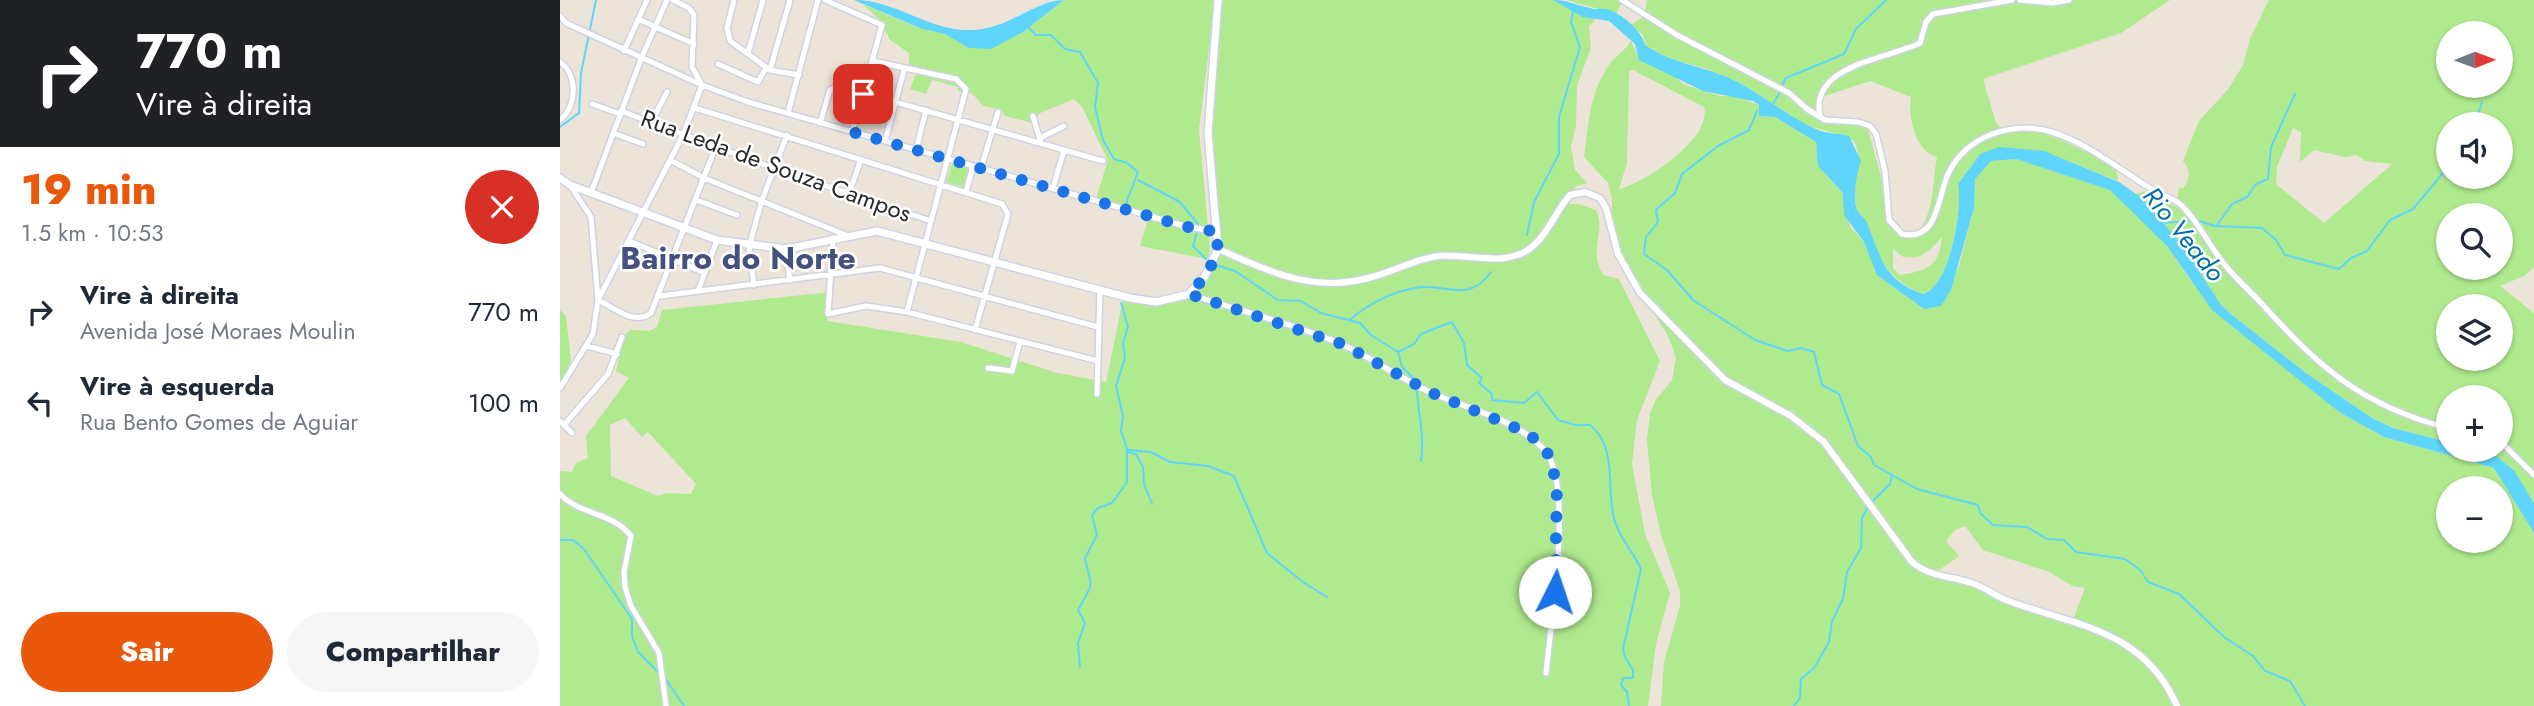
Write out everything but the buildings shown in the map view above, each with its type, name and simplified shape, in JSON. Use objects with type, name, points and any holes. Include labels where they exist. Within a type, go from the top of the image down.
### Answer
[{"type":"main road","points":[[560,178],[570,185],[643,213],[717,240],[749,247],[786,249],[877,231],[1156,302],[1189,294],[1206,276],[1218,249],[1208,133],[1218,0]]},
{"type":"street","points":[[624,51],[647,0]]},
{"type":"street","points":[[591,193],[641,59],[667,0]]},
{"type":"street","points":[[598,300],[683,135],[702,85],[692,66],[693,13],[673,0]]},
{"type":"street","points":[[734,0],[728,37],[733,44],[768,69],[799,75]]},
{"type":"street","points":[[748,53],[763,0]]},
{"type":"street","points":[[718,64],[758,82],[768,69],[790,0]]},
{"type":"street","points":[[788,113],[818,0]]},
{"type":"street","points":[[825,0],[882,24],[852,132]]},
{"type":"street","points":[[1624,0],[1677,35],[1789,93],[1807,110],[1833,122],[1863,123],[1874,130],[1887,183],[1889,220],[1905,235],[1917,234],[1927,227],[1942,200],[1948,174],[1964,152],[1985,138],[2000,130],[2014,127],[2040,129],[2064,137],[2179,203],[2228,270],[2299,344],[2340,381],[2373,401],[2436,424]]},
{"type":"street","points":[[1820,116],[1820,95],[1830,82],[1863,62],[1920,43],[1926,22],[1933,14],[2012,0]]},
{"type":"street","points":[[2020,0],[2053,3],[2069,0]]},
{"type":"street","points":[[560,16],[566,23],[702,85],[852,132],[1188,227],[1218,232]]},
{"type":"street","points":[[638,19],[694,44]]},
{"type":"street","points":[[560,27],[566,23]]},
{"type":"street","points":[[873,61],[904,70],[956,79],[964,85],[966,94],[907,312]]},
{"type":"street","points":[[560,62],[571,73],[573,82],[570,108],[560,120]]},
{"type":"street","points":[[885,141],[904,70]]},
{"type":"street","points":[[820,122],[831,88],[839,86],[993,130],[1040,140],[1064,150],[1103,160]]},
{"type":"street","points":[[652,123],[667,92]]},
{"type":"street","name":"Rua Leda de Souza Campos","points":[[592,104],[931,221]]},
{"type":"street","points":[[695,108],[1002,204],[1007,214],[975,330]]},
{"type":"street","points":[[916,150],[926,110]]},
{"type":"street","points":[[981,168],[998,112]]},
{"type":"street","points":[[1034,116],[1040,140]]},
{"type":"street","points":[[1040,140],[1064,126]]},
{"type":"street","points":[[613,133],[643,144]]},
{"type":"street","points":[[754,285],[749,247],[762,200],[787,135]]},
{"type":"street","points":[[598,300],[634,318],[645,318],[652,313],[716,146]]},
{"type":"street","points":[[1053,188],[1064,150]]},
{"type":"street","points":[[849,194],[861,159]]},
{"type":"street","points":[[670,160],[704,178],[846,236]]},
{"type":"street","points":[[966,192],[974,166]]},
{"type":"street","points":[[560,388],[587,346],[594,328],[598,300],[591,217],[570,185]]},
{"type":"street","points":[[1218,249],[1290,279],[1312,283],[1351,281],[1370,278],[1430,257],[1491,258],[1520,253],[1543,235],[1570,195],[1585,192],[1596,195],[1605,203],[1622,265],[1640,293],[1725,380],[1791,416],[1825,442],[1912,562],[1936,575],[1974,583],[2003,599],[2091,628],[2133,648],[2158,671],[2177,706]]},
{"type":"street","points":[[696,200],[737,215]]},
{"type":"street","points":[[834,238],[828,314],[866,306],[907,312],[1098,361]]},
{"type":"street","points":[[698,291],[717,240]]},
{"type":"street","points":[[629,241],[705,273]]},
{"type":"street","points":[[786,249],[790,279]]},
{"type":"street","points":[[660,296],[880,268],[1098,327]]},
{"type":"street","points":[[1097,394],[1100,289]]},
{"type":"street","points":[[1189,294],[1342,344],[1432,393],[1514,427],[1543,447],[1556,474],[1558,520],[1557,566],[1546,673]]},
{"type":"street","points":[[572,433],[562,423],[608,374],[622,337]]},
{"type":"street","points":[[988,368],[1012,371],[1020,342]]},
{"type":"street","points":[[587,346],[617,354]]},
{"type":"street","points":[[2513,454],[2534,475]]},
{"type":"street","points":[[560,494],[569,504],[598,513],[631,536],[625,563],[625,587],[631,606],[659,653],[666,706]]},
{"type":"green space","points":[[1064,0],[1215,0],[1199,130],[1210,248],[1208,259],[1140,246],[1150,213],[1096,199],[1108,160],[1082,107],[1074,99],[1038,114],[1037,123],[1033,123],[1005,116],[1000,109],[983,106],[972,93],[958,91],[958,87],[932,80],[926,94],[910,89],[917,71],[909,69],[909,53],[890,40],[879,19],[862,4],[921,29],[945,34],[969,47],[991,48],[1023,32]]},
{"type":"green space","points":[[1223,0],[1553,0],[1595,20],[1589,26],[1591,48],[1577,85],[1576,127],[1571,146],[1575,170],[1587,183],[1577,186],[1562,199],[1568,204],[1579,204],[1596,210],[1599,219],[1597,256],[1603,275],[1619,279],[1660,361],[1637,420],[1632,464],[1645,534],[1670,593],[1656,644],[1648,706],[560,706],[560,471],[572,472],[576,463],[588,458],[586,436],[629,378],[616,371],[624,336],[630,330],[649,331],[657,327],[662,310],[831,292],[827,321],[961,342],[1057,373],[1106,382],[1123,299],[1152,304],[1181,299],[1194,292],[1216,252],[1207,159],[1213,65]],"holes":[[[625,418],[642,437],[648,432],[696,484],[691,494],[667,493],[658,496],[611,476],[610,425]]]},
{"type":"green space","points":[[1567,0],[1623,0],[1616,14]]},
{"type":"green space","points":[[1647,0],[2170,0],[2121,33],[1983,79],[1996,123],[2004,130],[2034,131],[2057,138],[2116,166],[2118,181],[2066,160],[1980,154],[1958,184],[1956,227],[1941,277],[1923,294],[1906,286],[1886,267],[1866,223],[1858,212],[1855,195],[1858,159],[1854,141],[1801,122],[1725,76],[1655,51],[1645,45],[1643,35],[1631,25],[1644,16]],"holes":[[[1870,81],[1911,97],[1912,123],[1918,141],[1929,154],[1937,157],[1930,207],[1917,233],[1898,232],[1887,215],[1883,183],[1868,130],[1855,122],[1824,119],[1819,114],[1816,99]],[[1942,237],[1935,261],[1925,269],[1900,275],[1893,268],[1893,248],[1901,256],[1920,256]]]},
{"type":"green space","points":[[2269,0],[2534,0],[2534,267],[2524,276],[2500,286],[2510,294],[2436,294],[2436,371],[2513,371],[2513,296],[2534,313],[2534,516],[2513,482],[2513,476],[2508,476],[2496,462],[2513,462],[2513,385],[2436,385],[2436,439],[2393,428],[2372,418],[2306,373],[2221,305],[2183,246],[2135,195],[2144,191],[2180,209],[2177,198],[2179,188],[2186,185],[2189,174],[2183,161],[2199,121],[2229,88],[2243,65],[2250,39]],"holes":[[[2293,128],[2301,132],[2300,162],[2314,150],[2345,157],[2357,155],[2365,161],[2392,164],[2324,223],[2276,184],[2277,167]]]},
{"type":"green space","points":[[1631,41],[1640,60],[1671,74],[1685,85],[1720,96],[1736,96],[1759,105],[1759,116],[1775,117],[1816,142],[1819,160],[1826,175],[1843,193],[1850,227],[1864,242],[1877,274],[1924,309],[1958,269],[1974,208],[1973,186],[1977,174],[1991,161],[2016,159],[2103,186],[2123,198],[2167,246],[2191,281],[2339,412],[2384,437],[2436,452],[2436,462],[2473,462],[2494,468],[2499,476],[2436,476],[2436,553],[2513,553],[2513,499],[2534,533],[2534,706],[1661,706],[1664,662],[1680,606],[1680,591],[1661,535],[1652,495],[1647,440],[1650,414],[1655,401],[1672,380],[1676,358],[1669,338],[1625,266],[1612,228],[1612,199],[1608,183],[1584,157],[1597,87],[1614,59]],"holes":[[[1633,70],[1704,107],[1704,119],[1688,145],[1660,169],[1619,189],[1627,163],[1629,71]],[[1965,526],[1983,550],[2049,572],[2073,586],[2085,588],[2073,620],[2000,598],[1965,582],[1932,575],[1959,556],[1946,541],[1955,530]]]},
{"type":"green space","points":[[952,164],[969,169],[963,187],[946,182]]},
{"type":"green space","points":[[560,310],[566,316],[571,361],[560,385]]},
{"type":"water","points":[[854,0],[884,5],[953,29],[968,30],[995,26],[1042,5],[1064,0],[1023,32],[991,49],[969,48],[945,34],[922,29]]},
{"type":"water","points":[[1553,0],[1612,11],[1630,23],[1645,45],[1655,51],[1729,78],[1818,130],[1849,136],[1861,161],[1855,193],[1857,210],[1866,221],[1880,257],[1891,274],[1899,282],[1923,294],[1941,277],[1956,228],[1958,184],[1980,154],[1999,147],[2044,151],[2119,182],[2142,198],[2183,246],[2221,305],[2232,315],[2306,373],[2372,418],[2393,428],[2436,439],[2436,452],[2384,437],[2339,412],[2212,310],[2167,246],[2110,190],[2016,159],[1991,161],[1975,179],[1974,208],[1951,290],[1941,306],[1924,309],[1877,275],[1864,242],[1844,215],[1843,193],[1818,166],[1816,142],[1775,117],[1759,116],[1759,105],[1753,101],[1703,91],[1639,60],[1635,44],[1609,21],[1583,17]]},
{"type":"water","points":[[2473,462],[2500,462],[2509,476],[2499,476],[2494,468]]},
{"type":"water","points":[[2513,483],[2534,516],[2534,533],[2513,499]]},
{"type":"waterway","points":[[560,127],[579,113],[581,73],[596,0]]},
{"type":"waterway","points":[[1781,88],[1786,78],[1844,54],[1856,29],[1886,0]]},
{"type":"waterway","points":[[1527,235],[1534,202],[1559,154],[1559,117],[1580,47],[1571,22],[1573,11]]},
{"type":"waterway","points":[[1027,26],[1036,35],[1051,35],[1065,49],[1080,52],[1098,83],[1095,107],[1103,140],[1114,159],[1127,163],[1138,172],[1126,203]]},
{"type":"waterway","points":[[1772,105],[1779,94]]},
{"type":"waterway","points":[[2217,225],[2232,204],[2247,197],[2256,184],[2268,179],[2271,147],[2295,94]]},
{"type":"waterway","points":[[2479,112],[2482,102]]},
{"type":"waterway","points":[[1757,111],[1749,130],[1718,146],[1682,174],[1675,193],[1656,210],[1658,222],[1646,237],[1644,254],[1667,270],[1693,300],[1755,340],[1788,351],[1801,348],[1814,352],[1822,385],[1839,394],[1858,446],[1871,457],[1874,465],[1917,489],[1978,505],[1980,513],[1993,525],[2027,527],[2047,539],[2064,540],[2076,552],[2125,559],[2140,570],[2148,582],[2179,594],[2224,637],[2253,656],[2265,671],[2290,681],[2305,706]]},
{"type":"waterway","points":[[1138,180],[1180,202],[1198,224]]},
{"type":"waterway","points":[[2196,220],[2215,226],[2262,228],[2276,240],[2285,255],[2339,269],[2351,258],[2367,251],[2390,220],[2413,209],[2436,181]]},
{"type":"waterway","points":[[2161,223],[2191,221]]},
{"type":"waterway","points":[[1197,232],[1193,246],[1206,259]]},
{"type":"waterway","points":[[1213,264],[1235,271],[1278,300],[1301,301],[1321,313],[1360,323],[1371,335],[1398,352],[1402,367],[1416,381],[1421,461]]},
{"type":"waterway","points":[[1351,319],[1398,292],[1426,287],[1465,290],[1474,288],[1491,272]]},
{"type":"waterway","points":[[1080,667],[1078,643],[1085,623],[1078,610],[1090,585],[1085,558],[1097,535],[1092,515],[1098,508],[1112,503],[1127,482],[1127,448],[1121,431],[1123,416],[1116,386],[1125,358],[1123,343],[1128,327],[1121,303]]},
{"type":"waterway","points":[[1398,352],[1414,344],[1421,334],[1452,322],[1464,343],[1467,365],[1482,378],[1479,383],[1492,394],[1492,400],[1524,403],[1537,392],[1558,420],[1575,425],[1590,425],[1599,434],[1608,458],[1615,522],[1641,569],[1623,649],[1633,670],[1633,678],[1623,678],[1621,685],[1627,692],[1629,706]]},
{"type":"waterway","points":[[1128,450],[1151,452],[1170,462],[1208,466],[1234,476],[1267,553],[1327,597]]},
{"type":"waterway","points":[[1128,452],[1136,454],[1143,467],[1144,484],[1152,504]]},
{"type":"waterway","name":"Rio Veado","points":[[2496,462],[2511,474],[2534,512]]},
{"type":"waterway","points":[[1872,502],[1890,484],[1892,475]]},
{"type":"waterway","points":[[1794,706],[1800,698],[1801,679],[1814,668],[1829,642],[1832,621],[1843,599],[1847,572],[1861,548],[1862,518],[1867,509]]},
{"type":"waterway","points":[[560,540],[573,540],[584,549],[632,619],[632,636],[638,652],[661,675]]},
{"type":"waterway","points":[[665,678],[684,706]]},
{"type":"district","name":"Bairro do Norte","points":[[738,258]]},
{"type":"route","points":[[863,94],[852,132],[1188,227],[1218,232],[1218,249],[1214,260],[1206,276],[1189,294],[1342,344],[1432,393],[1514,427],[1537,440],[1548,454],[1556,474],[1558,520],[1555,592]]}]
